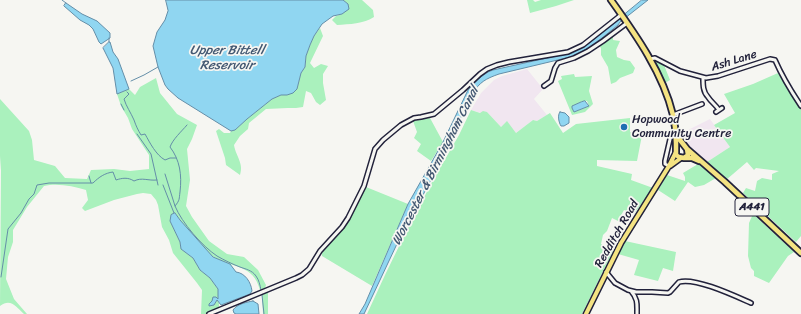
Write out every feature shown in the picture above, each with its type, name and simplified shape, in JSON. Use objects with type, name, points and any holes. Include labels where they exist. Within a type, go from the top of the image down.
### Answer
[{"type":"highway","name":"A441","points":[[610,0],[621,15]]},
{"type":"highway","name":"Redditch Road","points":[[621,15],[650,59],[667,95],[676,131],[676,151]]},
{"type":"highway","name":"Redditch Road","points":[[676,131],[686,148]]},
{"type":"highway","points":[[680,146],[686,148],[688,155],[683,158],[678,157],[676,155],[676,151],[680,146]]},
{"type":"highway","name":"A441","points":[[686,148],[702,163]]},
{"type":"highway","name":"A441","points":[[683,158],[692,158],[702,163],[715,173],[801,253]]},
{"type":"main road","name":"Redditch Road","points":[[586,314],[621,243],[669,166],[676,151]]},
{"type":"main road","name":"Redditch Road","points":[[669,166],[683,158]]},
{"type":"street","points":[[209,314],[296,278],[309,269],[320,251],[342,227],[348,218],[364,186],[375,149],[401,125],[414,118],[434,114],[487,69],[509,62],[568,52],[583,45],[621,15]]},
{"type":"street","points":[[544,86],[551,81],[558,63],[574,58],[588,51],[626,22]]},
{"type":"street","name":"Ash Lane","points":[[650,59],[655,58],[680,71],[703,78],[711,78],[770,59],[775,60],[789,88],[801,106]]},
{"type":"street","points":[[703,78],[707,97],[719,110]]},
{"type":"street","points":[[673,115],[702,104]]},
{"type":"street","points":[[669,166],[665,164],[664,161],[671,135]]},
{"type":"street","points":[[606,272],[615,283],[631,291],[635,295],[637,299],[638,314]]},
{"type":"street","points":[[631,291],[668,293],[679,282],[687,281],[710,287],[751,303]]},
{"type":"street","points":[[637,299],[643,292]]},
{"type":"shaded area","points":[[527,69],[543,89],[534,99],[547,115],[537,121],[533,120],[516,133],[507,122],[501,127],[487,112],[481,113],[471,110],[481,93],[494,80],[502,76]]},
{"type":"shaded area","points":[[710,119],[730,147],[707,162],[682,140],[680,134]]},
{"type":"green space","points":[[343,0],[362,0],[373,10],[374,17],[361,22],[337,25],[332,20],[336,16],[342,14],[348,4]]},
{"type":"green space","points":[[527,0],[533,0],[535,2],[541,0],[574,0],[530,13]]},
{"type":"green space","points":[[320,28],[323,36],[310,63],[314,68],[321,64],[328,66],[323,74],[326,100],[320,105],[316,102],[311,93],[306,91],[303,107],[266,109],[249,123],[248,129],[240,136],[234,145],[241,167],[240,175],[226,165],[216,131],[219,129],[224,133],[230,133],[272,99],[281,95],[287,95],[297,89],[301,73],[305,67],[306,56],[310,45]]},
{"type":"green space","points":[[613,35],[613,40],[620,41],[616,50],[617,57],[630,61],[635,68],[633,73],[620,78],[611,84],[608,67],[601,55],[601,48],[599,46]]},
{"type":"green space","points":[[655,61],[664,65],[670,80],[665,83]]},
{"type":"green space","points":[[778,73],[801,109],[801,236],[796,242],[743,193],[746,188],[755,191],[757,181],[762,178],[772,180],[772,174],[779,171],[756,168],[754,170],[747,162],[726,180],[707,162],[730,147],[714,125],[735,113],[724,94]]},
{"type":"green space","points":[[574,74],[575,77],[592,76],[589,91],[593,104],[585,112],[572,115],[558,81],[562,79],[561,76]],"holes":[[[587,101],[589,106],[574,112],[573,106]]]},
{"type":"green space","points":[[156,78],[160,93],[177,114],[197,125],[187,149],[190,180],[186,206],[209,241],[227,254],[244,257],[258,270],[266,285],[265,288],[260,290],[257,282],[248,271],[221,261],[211,255],[175,213],[170,221],[180,242],[181,249],[193,258],[200,270],[210,278],[218,289],[219,308],[206,314],[201,314],[202,290],[173,253],[169,240],[162,227],[158,205],[151,194],[137,194],[114,200],[85,211],[82,208],[88,200],[86,190],[65,185],[49,185],[44,186],[27,207],[13,230],[13,242],[8,257],[6,279],[14,299],[27,314],[24,314],[16,306],[10,303],[0,306],[0,99],[29,131],[32,140],[34,160],[55,166],[65,178],[87,179],[91,170],[114,169],[130,171],[149,169],[149,155],[132,129],[117,94],[129,89],[135,95],[140,87]]},
{"type":"green space","points":[[471,110],[480,113],[483,111],[487,112],[501,127],[507,121],[516,133],[533,120],[537,121],[550,113],[563,133],[576,124],[630,118],[630,132],[644,132],[642,135],[637,161],[597,160],[597,166],[632,174],[631,180],[653,188],[634,214],[624,210],[618,221],[612,218],[607,231],[603,235],[601,244],[613,251],[582,314],[367,314],[404,236]]},
{"type":"green space","points":[[430,118],[443,142],[431,161],[417,151],[421,144],[414,138],[417,132],[413,121]]},
{"type":"green space","points":[[698,164],[716,178],[704,185],[695,187],[688,182],[675,201],[658,190],[667,175],[685,181],[683,173]]},
{"type":"green space","points":[[366,187],[408,204],[372,286],[322,256],[322,252],[346,223]]},
{"type":"green space","points":[[753,214],[794,252],[788,256],[769,283],[754,276],[754,271],[751,268],[748,256],[749,223]]},
{"type":"green space","points":[[625,241],[676,252],[673,271],[663,268],[658,281],[634,275],[639,260],[618,254]]},
{"type":"green space","points":[[268,292],[268,314],[263,314],[262,295]]},
{"type":"water","name":"Upper Bittell Reservoir","points":[[166,0],[343,0],[348,4],[349,9],[342,14],[333,16],[322,24],[314,36],[306,56],[305,67],[301,73],[297,89],[293,93],[281,95],[272,99],[235,130],[231,131],[178,98],[165,85],[158,67],[153,46],[157,32],[165,20],[168,11]]},
{"type":"water","name":"Worcester & Birmingham Canal","points":[[642,0],[648,0],[602,38],[579,54],[499,74],[486,79],[480,84],[472,94],[433,176],[396,246],[364,314],[359,314],[365,304],[408,204],[443,142],[468,90],[478,79],[493,70],[577,50],[588,44]]},
{"type":"water","points":[[66,3],[82,14],[97,21],[110,33],[110,38],[101,44],[93,29],[64,6]]},
{"type":"water","points":[[109,42],[118,59],[129,89],[117,94],[113,68],[103,48]]},
{"type":"water","points":[[585,101],[589,106],[574,112],[572,106]]},
{"type":"water","points":[[560,112],[565,113],[569,117],[569,123],[564,126],[561,126],[559,121]]},
{"type":"water","points":[[175,213],[213,257],[230,264],[236,272],[247,278],[252,291],[250,294],[221,305],[217,300],[214,305],[209,306],[213,297],[218,299],[218,289],[210,278],[200,270],[193,258],[181,249],[180,242],[170,221],[171,215]]},
{"type":"water","points":[[253,301],[258,304],[259,314],[234,313],[233,310],[237,306]]},
{"type":"waterway","points":[[62,0],[66,3]]},
{"type":"waterway","points":[[131,81],[158,67]]},
{"type":"waterway","points":[[127,92],[129,94],[124,99],[141,135],[145,134],[156,152],[165,160],[176,158]]},
{"type":"waterway","points":[[121,104],[124,110]]},
{"type":"waterway","points":[[187,125],[175,138],[170,147],[178,162],[180,174],[181,186],[178,202],[175,206],[178,213],[187,227],[211,252],[231,263],[253,272],[258,279],[261,290]]},
{"type":"waterway","points":[[137,134],[151,154],[158,185]]},
{"type":"waterway","points":[[1,277],[8,229],[34,194],[37,185],[49,183],[93,183],[107,173],[113,172],[116,180],[125,178],[134,181],[140,179],[157,180]]},
{"type":"waterway","points":[[165,174],[175,206]]},
{"type":"waterway","points":[[89,176],[91,183]]},
{"type":"waterway","points":[[163,185],[174,213]]},
{"type":"waterway","points":[[262,295],[264,314]]},
{"type":"place","name":"Hopwood Community Centre","points":[[624,127]]}]
